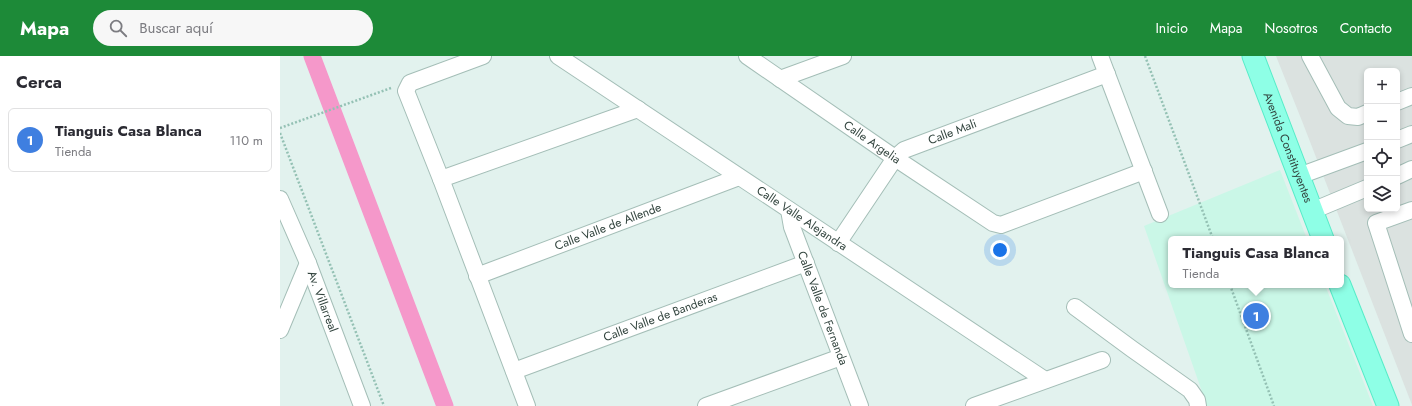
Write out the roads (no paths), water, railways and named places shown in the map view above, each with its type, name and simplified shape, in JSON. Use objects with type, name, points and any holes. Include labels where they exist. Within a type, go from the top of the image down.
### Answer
[{"type":"main road","name":"Avenida Constituyentes","points":[[1253,56],[1322,236]]},
{"type":"main road","points":[[1341,288],[1388,406]]},
{"type":"street","points":[[483,56],[449,62],[402,85],[406,91],[441,179],[528,406]]},
{"type":"street","name":"Calle Valle Alejandra","points":[[558,56],[1045,380]]},
{"type":"street","name":"Calle Argelia","points":[[747,56],[895,158],[993,223],[1001,225],[1144,171]]},
{"type":"street","points":[[780,79],[842,56]]},
{"type":"street","points":[[1100,56],[1160,214]]},
{"type":"street","points":[[1310,56],[1338,108],[1348,116],[1358,117],[1364,114]]},
{"type":"street","name":"Calle Mali","points":[[838,243],[895,158],[904,150],[1107,74]]},
{"type":"street","points":[[1400,101],[1412,96]]},
{"type":"street","points":[[441,179],[638,109]]},
{"type":"street","points":[[1400,139],[1412,134]]},
{"type":"street","points":[[1299,176],[1364,152]]},
{"type":"street","points":[[1400,175],[1412,169]]},
{"type":"street","name":"Calle Valle de Allende","points":[[477,276],[739,176]]},
{"type":"street","points":[[1312,211],[1364,189]]},
{"type":"street","name":"Av. Villarreal","points":[[280,199],[308,263],[362,406]]},
{"type":"street","name":"Calle Valle de Fernanda","points":[[789,210],[792,227],[860,406]]},
{"type":"street","points":[[1412,210],[1376,223],[1412,334]]},
{"type":"street","points":[[280,330],[308,263]]},
{"type":"street","name":"Calle Valle de Banderas","points":[[514,371],[806,263]]},
{"type":"street","points":[[1074,307],[1190,390],[1197,400],[1198,406]]},
{"type":"street","points":[[706,406],[841,357]]},
{"type":"street","points":[[974,406],[1102,360]]},
{"type":"waterway","points":[[312,56],[445,406]]},
{"type":"place","name":"Tianguis Casa Blanca","points":[[1256,316]]}]
